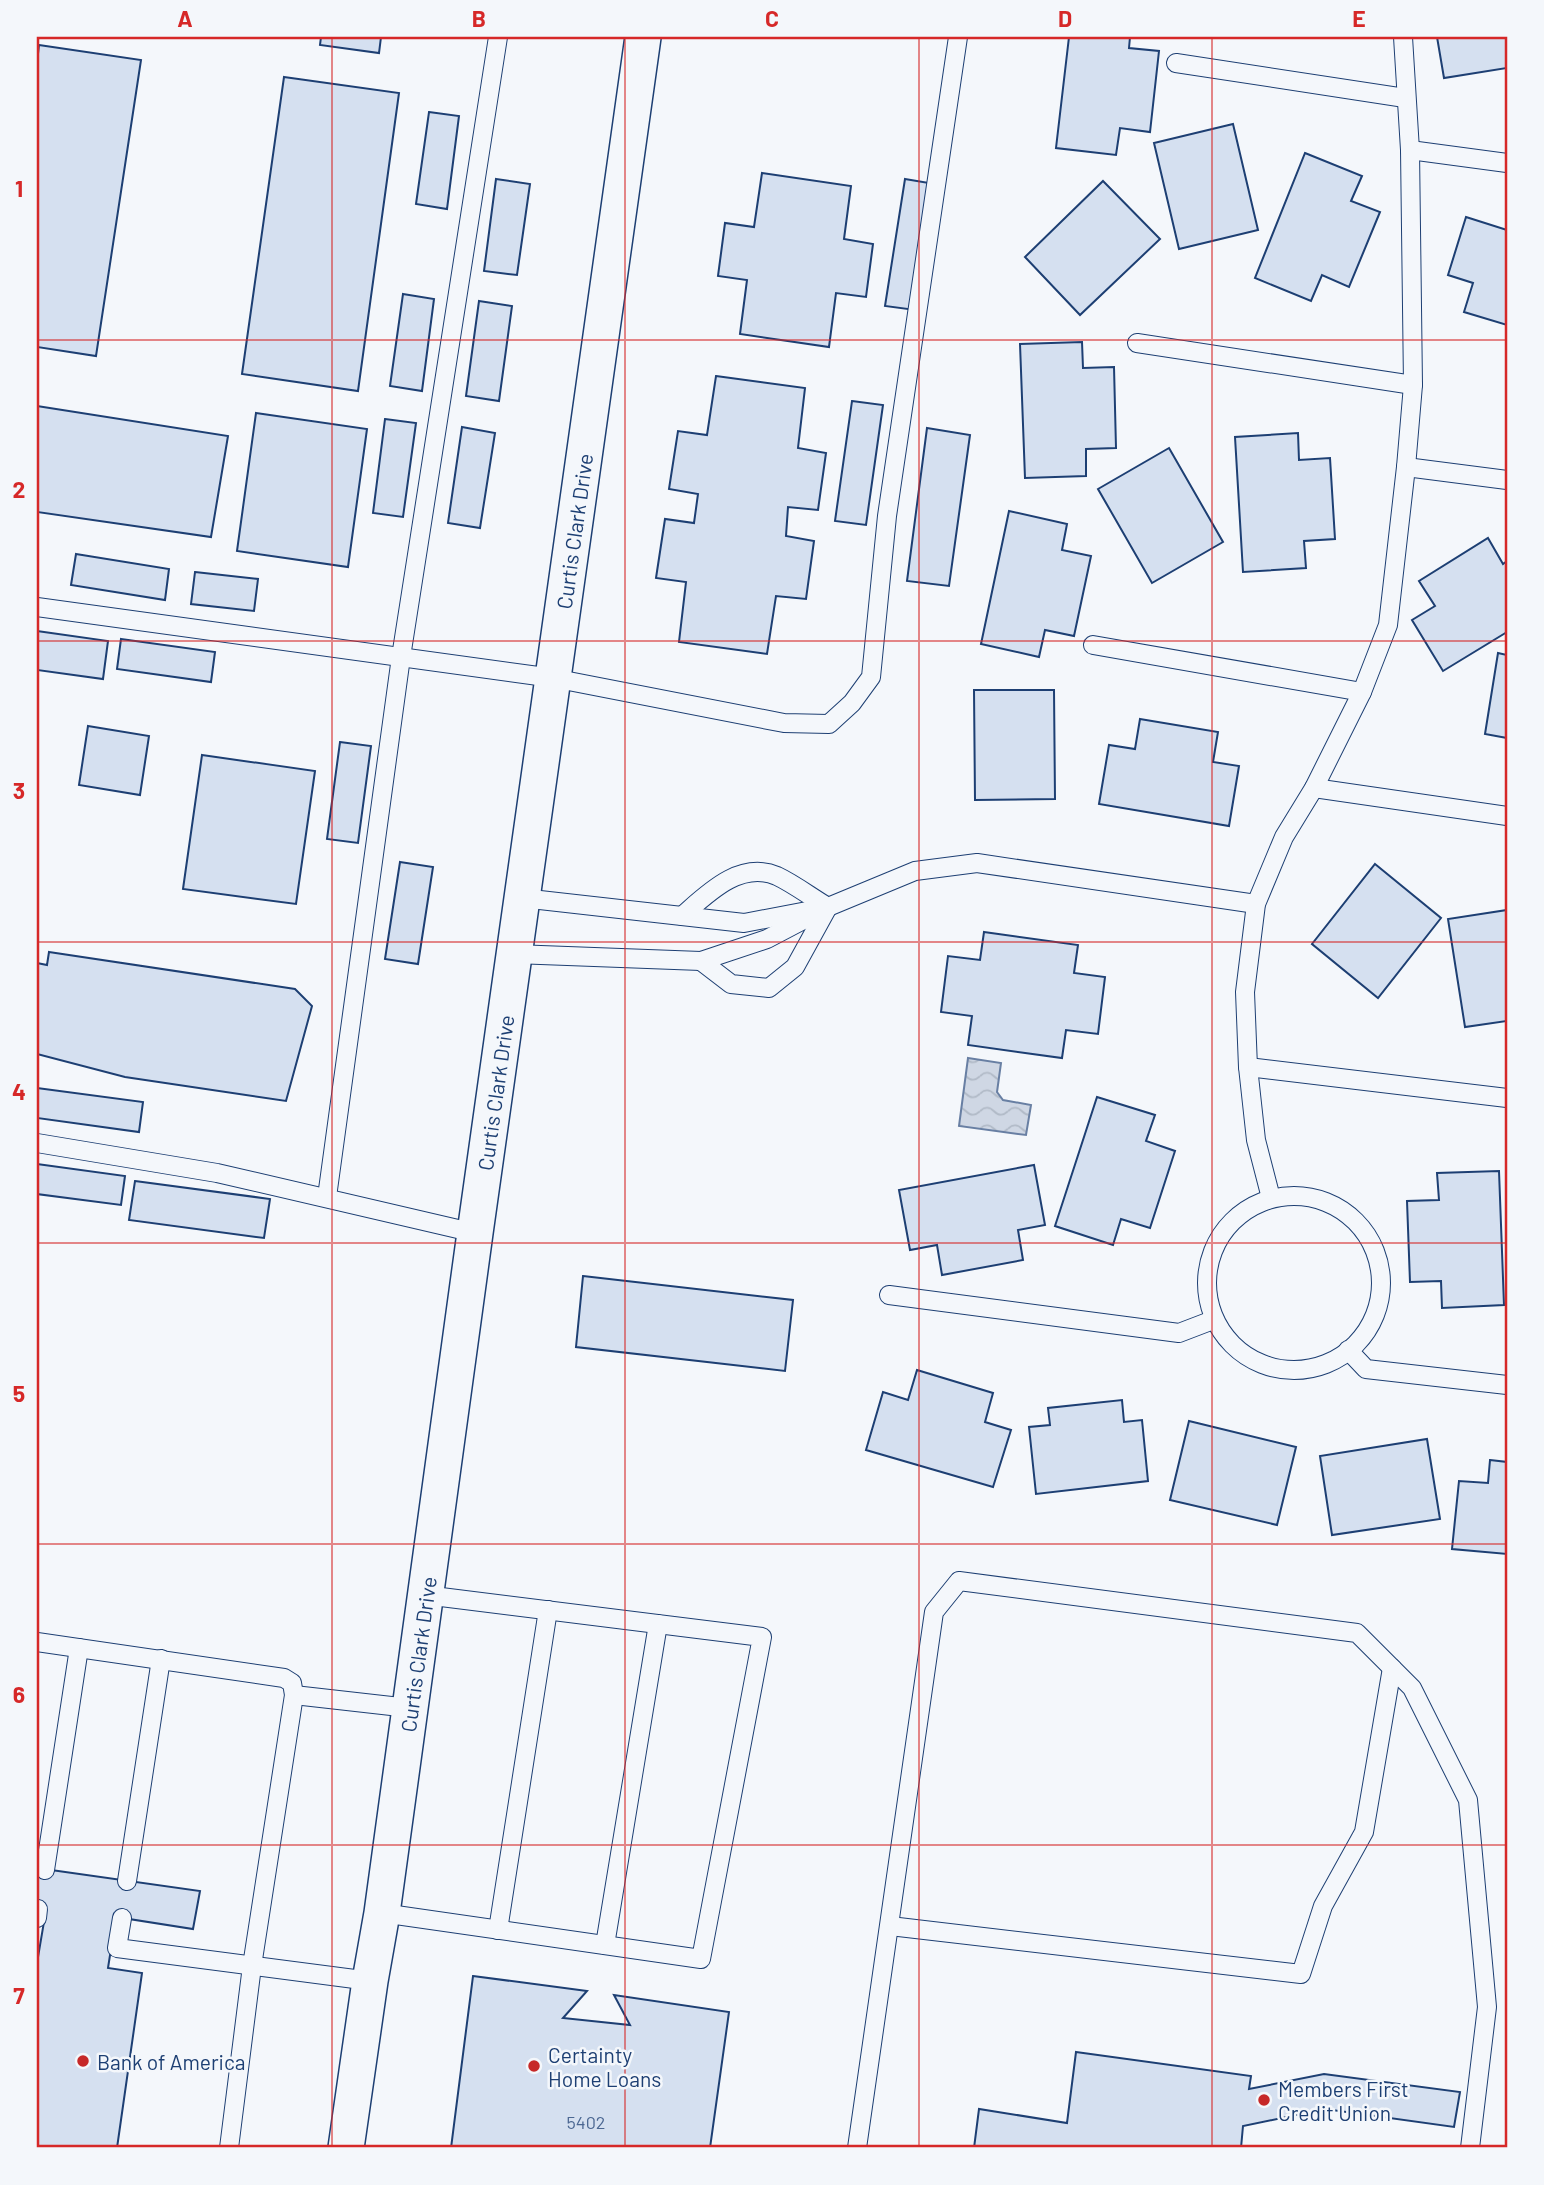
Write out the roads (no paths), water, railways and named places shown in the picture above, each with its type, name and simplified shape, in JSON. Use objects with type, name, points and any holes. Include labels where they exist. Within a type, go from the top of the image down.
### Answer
[{"type":"street","name":"Curtis Clark Drive","points":[[346,2148],[382,1913],[643,37]]},
{"type":"lane","points":[[327,1197],[401,657],[498,37]]},
{"type":"lane","points":[[37,607],[553,678],[784,723],[830,724],[852,703],[871,677],[887,516],[958,37]]},
{"type":"lane","points":[[1271,1198],[1256,1140],[1248,1067],[1245,992],[1256,904],[1284,837],[1314,788],[1362,692],[1388,625],[1406,467],[1413,385],[1410,150],[1403,37]]},
{"type":"lane","points":[[1176,63],[1405,98]]},
{"type":"lane","points":[[1410,150],[1507,163]]},
{"type":"lane","points":[[1137,343],[1413,385]]},
{"type":"lane","points":[[1406,467],[1507,480]]},
{"type":"lane","points":[[1093,645],[1362,692]]},
{"type":"lane","points":[[1314,788],[1507,816]]},
{"type":"lane","points":[[514,954],[701,961],[767,939],[828,907],[915,870],[977,863],[1256,904]]},
{"type":"lane","points":[[682,916],[719,884],[750,872],[775,875],[828,907]]},
{"type":"lane","points":[[522,898],[744,923],[828,907]]},
{"type":"lane","points":[[701,961],[731,984],[769,988],[795,967],[828,907]]},
{"type":"lane","points":[[1248,1067],[1507,1098]]},
{"type":"lane","points":[[37,1143],[217,1173],[475,1233]]},
{"type":"lane","points":[[1308,1196],[1337,1207],[1350,1216],[1370,1239],[1380,1268],[1381,1291],[1373,1321],[1364,1336],[1341,1357],[1313,1369],[1283,1370],[1253,1361],[1229,1342],[1213,1320],[1207,1295],[1212,1251],[1228,1225],[1244,1211],[1271,1198],[1308,1196]]},
{"type":"lane","points":[[889,1295],[1179,1332],[1213,1320]]},
{"type":"lane","points":[[1348,1350],[1366,1369],[1507,1385]]},
{"type":"lane","points":[[858,2148],[934,1612],[959,1581],[1357,1633],[1412,1688],[1468,1800],[1487,2007],[1470,2148]]},
{"type":"lane","points":[[382,1913],[701,1959],[762,1637],[425,1595]]},
{"type":"lane","points":[[498,1930],[548,1610]]},
{"type":"lane","points":[[605,1945],[658,1624]]},
{"type":"lane","points":[[37,1642],[284,1678],[292,1683],[294,1695],[252,1966],[229,2148]]},
{"type":"lane","points":[[45,1870],[79,1648]]},
{"type":"lane","points":[[127,1881],[161,1660]]},
{"type":"lane","points":[[890,1926],[1301,1974],[1323,1906],[1364,1832],[1392,1668]]},
{"type":"lane","points":[[294,1695],[409,1708]]},
{"type":"lane","points":[[122,1918],[117,1948],[370,1981]]},
{"type":"water","points":[[968,1058],[1001,1063],[997,1092],[1003,1100],[1031,1105],[1026,1135],[959,1126]]},
{"type":"place","name":"Bank of America","points":[[83,2061]]},
{"type":"place","name":"Certainty Home Loans","points":[[534,2066]]},
{"type":"place","name":"Members First Credit Union","points":[[1264,2100]]}]
